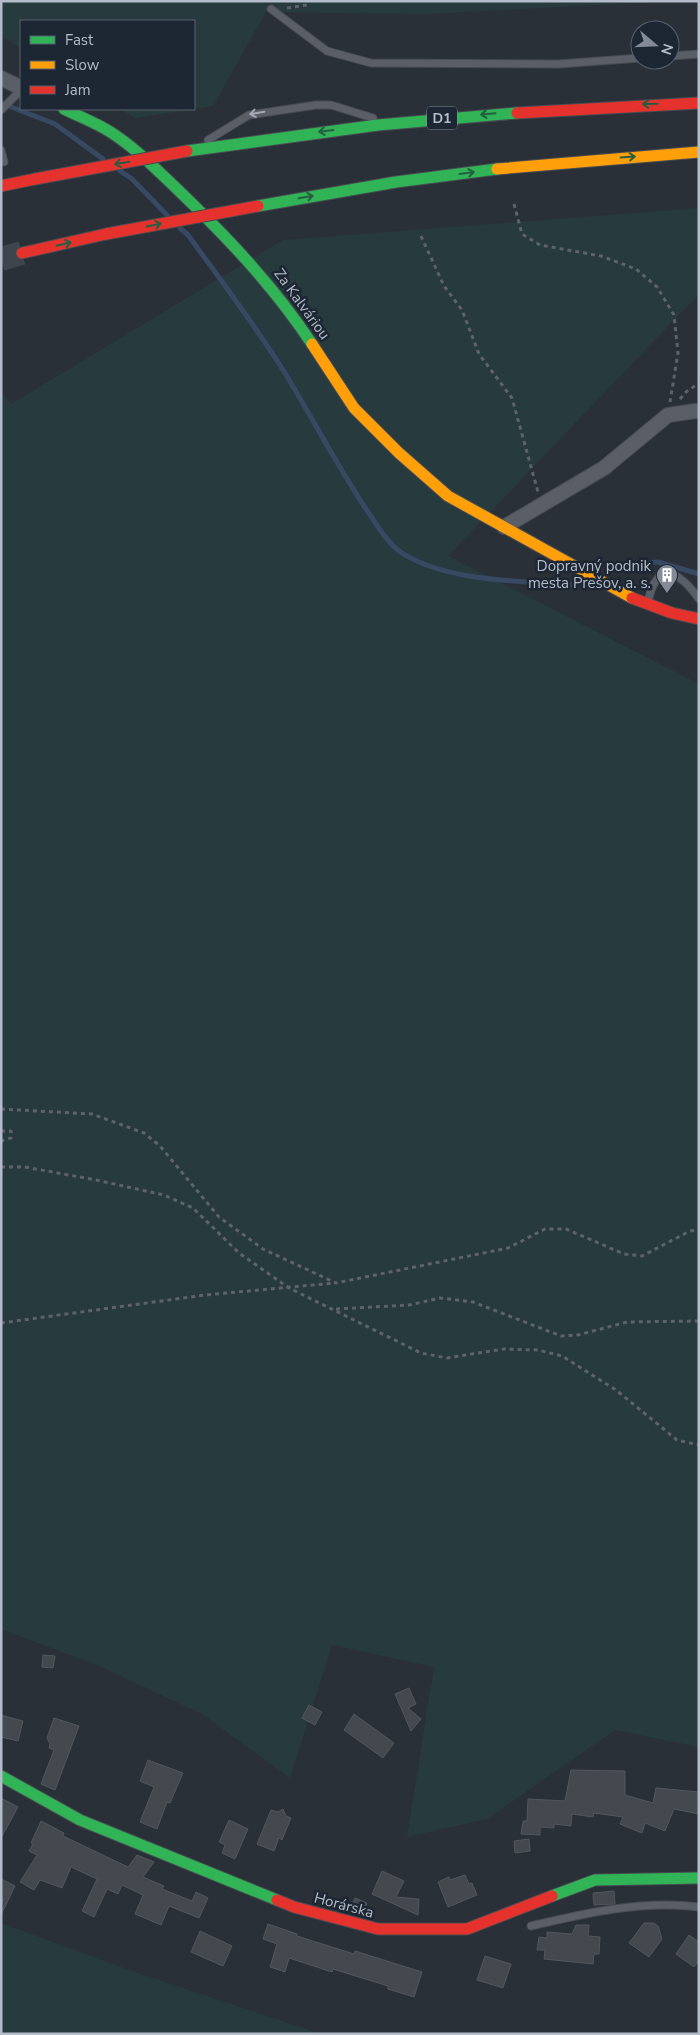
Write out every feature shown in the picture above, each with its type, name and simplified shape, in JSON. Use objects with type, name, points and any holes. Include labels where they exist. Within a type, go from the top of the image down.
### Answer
[{"type":"main road","name":"D1","points":[[1,186],[189,151],[390,123],[559,109],[699,103]]},
{"type":"main road","name":"Za Kalváriou","points":[[66,110],[111,132],[138,152],[201,212],[256,270],[289,309],[354,408],[399,453],[448,496],[612,588],[648,605],[699,619]]},
{"type":"main road","points":[[22,253],[106,234],[366,186],[480,171],[605,158],[699,152]]},
{"type":"main road","name":"Horárska","points":[[1,1776],[98,1828],[294,1907],[378,1929],[467,1929],[595,1880],[699,1878]]},
{"type":"street","points":[[1,78],[19,91]]},
{"type":"street","points":[[504,527],[604,468],[668,415],[696,412]]},
{"type":"lane","points":[[271,9],[327,50],[372,63],[558,64],[630,59]]},
{"type":"lane","points":[[680,55],[699,54]]},
{"type":"lane","points":[[1,110],[19,91]]},
{"type":"lane","points":[[189,151],[244,116],[254,113],[324,105],[338,107],[390,123]]},
{"type":"lane","points":[[1,150],[4,162]]},
{"type":"lane","points":[[648,605],[652,586],[657,577],[665,574],[673,574],[688,583],[699,599]]},
{"type":"lane","points":[[531,1926],[586,1913],[647,1905],[699,1907]]},
{"type":"path","points":[[271,9],[307,5],[308,1]]},
{"type":"path","points":[[514,204],[522,234],[540,245],[601,256],[636,269],[657,287],[674,315],[678,353],[668,415]]},
{"type":"path","points":[[421,236],[444,286],[462,310],[479,354],[512,398],[541,504]]},
{"type":"path","points":[[1,1109],[92,1114],[144,1133],[160,1146],[219,1217],[263,1249],[336,1283]]},
{"type":"path","points":[[1,1131],[11,1131],[11,1138],[1,1141]]},
{"type":"path","points":[[1,1167],[25,1167],[164,1194],[193,1208],[239,1252],[289,1288],[421,1352],[447,1358],[504,1349],[538,1350],[562,1356],[616,1390],[677,1440],[699,1445]]},
{"type":"path","points":[[1,1323],[205,1295],[336,1283],[508,1248],[545,1229],[566,1229],[624,1254],[642,1256],[690,1230],[699,1230]]},
{"type":"path","points":[[335,1310],[409,1305],[440,1298],[473,1302],[561,1336],[578,1335],[627,1322],[699,1321]]},
{"type":"green space","points":[[1,1],[671,1],[428,14],[266,12],[213,106],[195,109],[195,20],[20,20],[20,47],[1,36]]},
{"type":"green space","points":[[122,110],[187,110],[135,118]]},
{"type":"green space","points":[[699,208],[699,294],[448,556],[699,684],[699,1747],[615,1730],[487,1819],[407,1837],[434,1667],[332,1645],[290,1778],[202,1714],[99,1666],[1,1629],[1,392],[11,404],[283,240]]},
{"type":"green space","points":[[1,1923],[143,1975],[321,2034],[1,2034]]},
{"type":"building","points":[[43,1655],[55,1656],[53,1668],[42,1667]]},
{"type":"building","points":[[409,1688],[416,1704],[408,1708],[421,1719],[411,1731],[395,1694]]},
{"type":"building","points":[[309,1705],[322,1712],[315,1725],[302,1718]]},
{"type":"building","points":[[354,1714],[394,1743],[383,1758],[344,1730]]},
{"type":"building","points":[[1,1715],[23,1721],[18,1741],[1,1737]]},
{"type":"building","points":[[54,1718],[79,1726],[55,1790],[41,1784],[54,1750],[49,1748],[50,1744],[47,1738]]},
{"type":"building","points":[[148,1760],[183,1773],[170,1803],[167,1802],[157,1829],[140,1822],[154,1787],[140,1781]]},
{"type":"building","points":[[571,1770],[625,1771],[625,1795],[653,1803],[656,1788],[699,1792],[699,1814],[674,1809],[665,1831],[645,1823],[642,1833],[620,1824],[623,1817],[594,1813],[593,1817],[572,1814],[571,1826],[554,1824],[554,1828],[540,1827],[540,1835],[521,1834],[523,1821],[527,1821],[528,1799],[565,1801]]},
{"type":"building","points":[[1,1798],[18,1807],[1,1838]]},
{"type":"building","points":[[283,1809],[286,1816],[291,1818],[282,1840],[279,1838],[274,1851],[257,1844],[271,1810],[278,1812]]},
{"type":"building","points":[[229,1820],[248,1829],[235,1859],[222,1853],[225,1845],[219,1842]]},
{"type":"building","points":[[41,1821],[64,1833],[63,1836],[128,1867],[137,1855],[154,1862],[143,1877],[164,1886],[162,1889],[192,1901],[196,1892],[208,1898],[199,1918],[169,1906],[161,1925],[135,1914],[143,1895],[122,1885],[118,1894],[107,1889],[94,1917],[82,1911],[97,1879],[71,1867],[62,1888],[40,1880],[34,1890],[20,1882],[37,1855],[29,1851]]},
{"type":"building","points":[[529,1839],[530,1851],[515,1853],[514,1841]]},
{"type":"building","points":[[382,1871],[404,1881],[396,1897],[419,1899],[418,1915],[372,1894]]},
{"type":"building","points":[[465,1875],[469,1884],[472,1883],[477,1895],[448,1907],[438,1882],[449,1877],[450,1880]]},
{"type":"building","points":[[1,1879],[15,1886],[1,1915]]},
{"type":"building","points":[[614,1891],[615,1904],[594,1905],[593,1893]]},
{"type":"building","points":[[355,1898],[367,1903],[362,1913],[349,1910]]},
{"type":"building","points":[[644,1923],[654,1923],[658,1926],[662,1939],[649,1957],[629,1943]]},
{"type":"building","points":[[268,1924],[297,1934],[297,1936],[354,1954],[355,1951],[422,1972],[414,1997],[388,1989],[388,1986],[333,1969],[332,1972],[289,1958],[285,1972],[270,1967],[277,1944],[263,1939]]},
{"type":"building","points":[[576,1925],[589,1925],[588,1936],[600,1937],[599,1954],[594,1954],[593,1964],[544,1959],[545,1950],[537,1950],[539,1937],[547,1938],[547,1932],[572,1934]]},
{"type":"building","points":[[200,1931],[232,1946],[223,1966],[191,1952]]},
{"type":"building","points":[[689,1935],[699,1942],[699,1960],[694,1967],[676,1954]]},
{"type":"building","points":[[485,1956],[511,1964],[503,1988],[477,1980]]},
{"type":"waterway","points":[[1,103],[55,124],[103,159]]},
{"type":"waterway","points":[[120,171],[131,178],[167,215]]},
{"type":"waterway","points":[[180,228],[188,235],[240,306],[288,378],[357,496],[383,534],[397,549],[420,563],[463,575],[509,581],[575,585]]},
{"type":"waterway","points":[[608,570],[632,564],[658,562],[699,574]]},
{"type":"tunnel","points":[[1,259],[22,253]]},
{"type":"traffic: fast","points":[[66,110],[112,133],[160,173],[212,224],[265,281],[312,344]]},
{"type":"traffic: fast","points":[[187,151],[378,125],[517,113]]},
{"type":"traffic: fast","points":[[258,206],[396,182],[497,169]]},
{"type":"traffic: fast","points":[[1,1776],[80,1820],[277,1900]]},
{"type":"traffic: fast","points":[[552,1896],[595,1880],[699,1878]]},
{"type":"traffic: slow","points":[[497,169],[699,152]]},
{"type":"traffic: slow","points":[[312,344],[354,408],[399,453],[448,496],[632,598]]},
{"type":"traffic: jam","points":[[517,113],[699,103]]},
{"type":"traffic: jam","points":[[35,179],[187,151]]},
{"type":"traffic: jam","points":[[1,186],[35,179]]},
{"type":"traffic: jam","points":[[106,234],[258,206]]},
{"type":"traffic: jam","points":[[22,253],[106,234]]},
{"type":"traffic: jam","points":[[632,598],[672,613],[699,619]]},
{"type":"traffic: jam","points":[[277,1900],[294,1907],[378,1929],[467,1929],[552,1896]]},
{"type":"place","name":"Dopravný podnik mesta Prešov, a. s.","points":[[667,594]]}]
